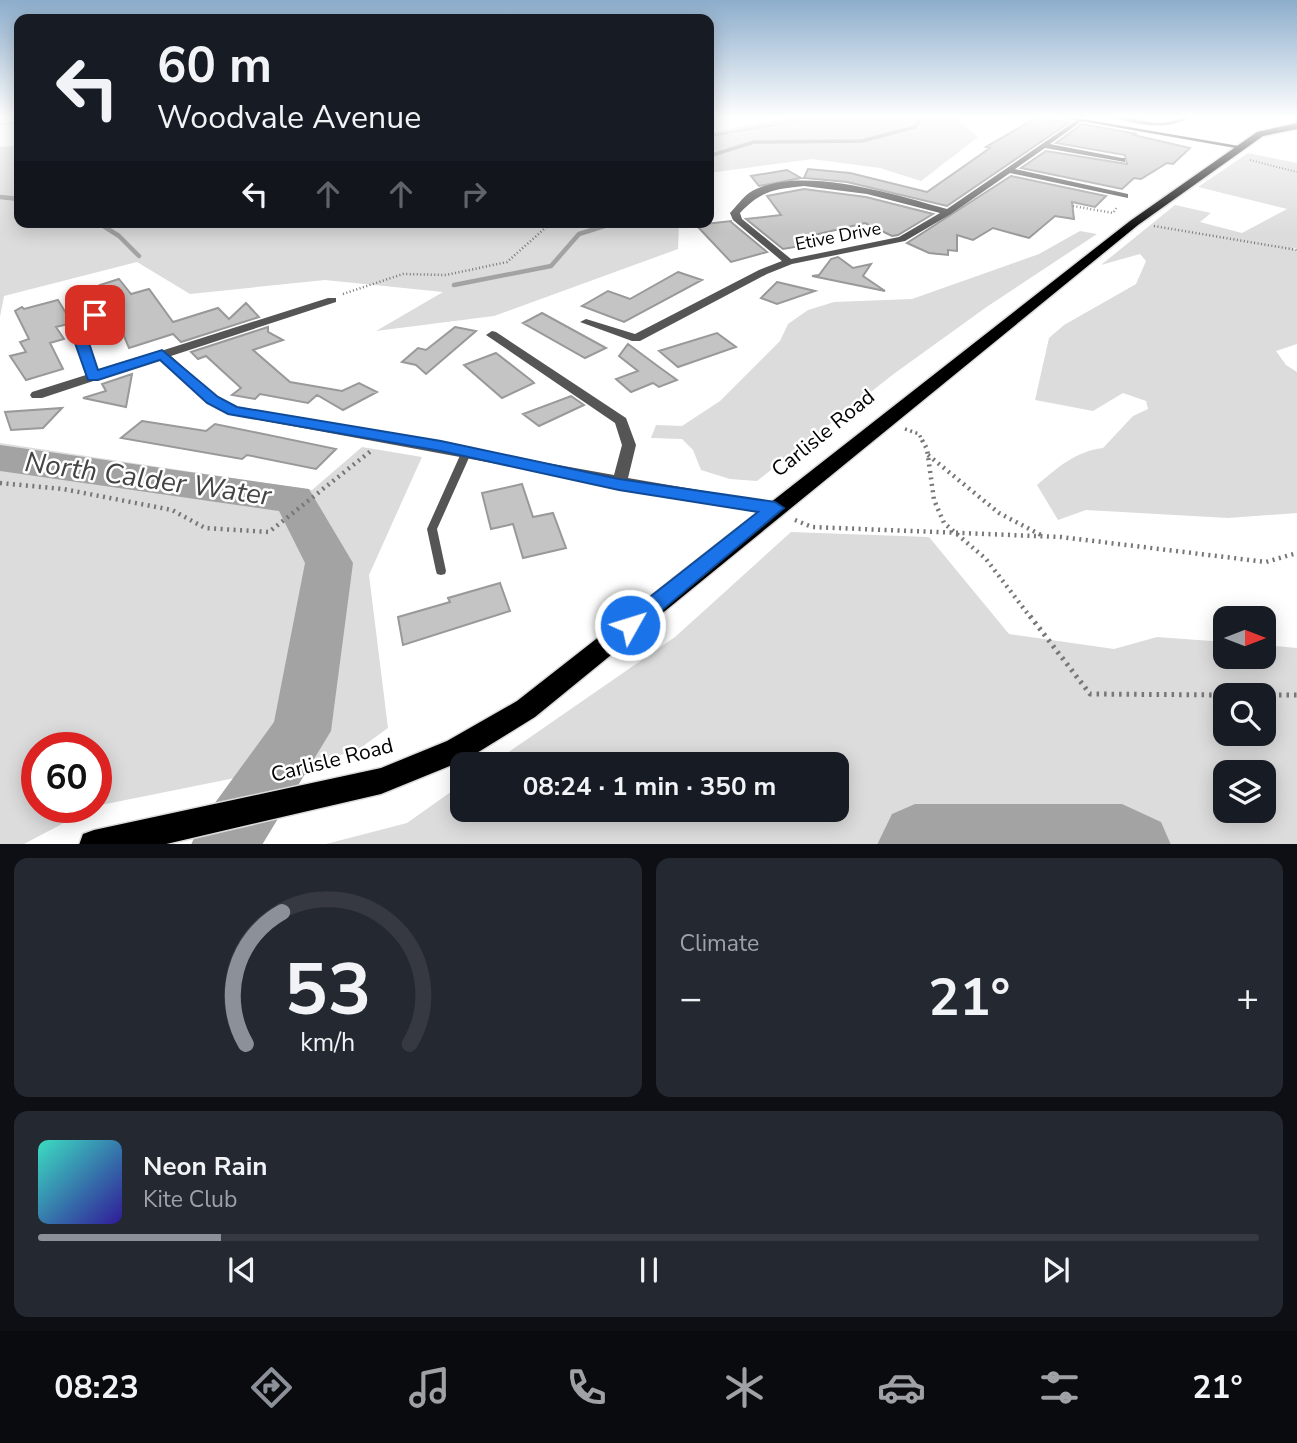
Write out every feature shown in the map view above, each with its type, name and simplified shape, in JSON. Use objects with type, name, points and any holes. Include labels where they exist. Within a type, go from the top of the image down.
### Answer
[{"type":"main road","name":"Carlisle Road","points":[[108,841],[381,781],[457,750],[526,709],[883,421],[1134,223],[1227,156]]},
{"type":"street","name":"Etive Drive","points":[[586,322],[636,338],[763,272],[789,262],[902,239],[948,212],[1029,155]]},
{"type":"street","points":[[1098,155],[1122,160]]},
{"type":"street","points":[[1008,170],[1125,196]]},
{"type":"street","points":[[789,262],[738,220],[735,213],[742,201],[777,187],[819,183],[948,212]]},
{"type":"street","points":[[76,299],[95,315],[81,340],[93,377]]},
{"type":"street","points":[[37,395],[331,300]]},
{"type":"street","points":[[492,335],[621,421],[629,445],[619,484]]},
{"type":"street","points":[[162,354],[212,400],[233,411],[389,436],[619,484],[775,508]]},
{"type":"lane","points":[[441,571],[432,529],[467,451]]},
{"type":"path","points":[[1227,156],[1297,172]]},
{"type":"path","points":[[1073,206],[1112,213],[1125,196]]},
{"type":"path","points":[[1134,223],[1297,250]]},
{"type":"path","points":[[331,300],[403,274],[446,275],[507,262],[545,228]]},
{"type":"path","points":[[883,421],[919,434],[928,455],[934,500],[944,523],[986,559],[1090,694],[1213,695]]},
{"type":"path","points":[[0,483],[63,489],[172,510],[205,528],[269,532],[389,436]]},
{"type":"path","points":[[928,455],[999,513],[1045,537]]},
{"type":"path","points":[[775,508],[812,527],[1045,537],[1266,562],[1297,553]]},
{"type":"path","points":[[1276,695],[1297,695]]},
{"type":"shaded area","points":[[0,155],[14,155],[14,228],[679,228],[678,249],[494,316],[376,331],[443,292],[325,280],[190,294],[137,262],[4,296],[0,317]]},
{"type":"shaded area","points":[[714,155],[954,155],[921,181],[880,168],[812,159],[714,172]]},
{"type":"shaded area","points":[[1244,155],[1260,155],[1297,163],[1297,248],[1293,248],[1297,252],[1297,344],[1276,351],[1286,365],[1297,372],[1297,513],[1228,518],[1086,510],[1058,520],[1037,485],[1076,457],[1103,448],[1133,416],[1148,409],[1146,401],[1123,393],[1093,411],[1035,400],[1049,338],[1064,325],[1136,284],[1146,261],[1140,254],[1101,265],[1175,205],[1211,213],[1200,222],[1242,233],[1287,209],[1198,187]]},
{"type":"shaded area","points":[[1080,231],[1097,234],[988,306],[895,373],[757,481],[730,479],[701,470],[693,450],[682,439],[651,438],[656,425],[682,426],[720,401],[780,341],[788,324],[808,310],[834,302],[912,299],[1039,254]]},
{"type":"shaded area","points":[[0,443],[312,490],[362,447],[422,457],[369,575],[388,728],[359,749],[325,760],[112,803],[112,732],[21,732],[21,823],[64,823],[24,844],[0,844]]},
{"type":"shaded area","points":[[791,532],[929,537],[1009,634],[1114,649],[1157,637],[1213,641],[1213,669],[1276,669],[1276,646],[1297,648],[1297,844],[326,844],[407,823],[450,793],[450,822],[849,822],[849,752],[509,752],[675,637]]},
{"type":"building","points":[[979,155],[1021,155],[947,206],[847,182],[804,178],[808,169],[850,173],[927,192]]},
{"type":"building","points":[[1040,155],[1073,155],[1127,164],[1125,155],[1182,155],[1173,164],[1167,163],[1141,179],[1134,178],[1122,189],[1021,168]]},
{"type":"building","points":[[787,170],[801,178],[759,186],[751,176]]},
{"type":"building","points":[[1011,176],[1106,196],[1095,207],[1072,202],[1074,219],[1055,216],[1029,238],[993,228],[973,240],[957,235],[957,251],[948,250],[948,255],[929,253],[907,243]]},
{"type":"building","points":[[804,189],[866,197],[933,214],[898,235],[892,236],[865,223],[810,236],[819,243],[783,249],[746,219],[781,215],[767,196]]},
{"type":"building","points":[[731,221],[767,252],[731,262],[699,228],[714,228],[714,223]]},
{"type":"building","points":[[838,257],[853,268],[871,264],[863,276],[885,291],[812,276],[819,275],[831,259]]},
{"type":"building","points":[[678,272],[702,280],[624,322],[582,306],[608,291],[630,299]]},
{"type":"building","points":[[119,279],[131,294],[149,289],[173,322],[218,308],[229,319],[246,303],[259,317],[181,342],[173,334],[129,348],[116,317],[124,315],[100,285]]},
{"type":"building","points":[[777,282],[815,291],[777,304],[761,298]]},
{"type":"building","points":[[58,300],[72,323],[56,327],[64,339],[50,343],[63,369],[26,380],[10,356],[26,352],[20,342],[29,339],[15,311],[22,307],[24,309]]},
{"type":"building","points":[[542,313],[606,348],[585,358],[523,323]]},
{"type":"building","points":[[268,327],[268,332],[283,340],[253,350],[290,382],[342,391],[359,383],[377,392],[343,410],[317,395],[308,403],[260,394],[255,399],[232,395],[241,388],[206,356],[198,359],[191,352]]},
{"type":"building","points":[[455,327],[476,331],[426,374],[416,365],[402,362],[418,348],[426,350]]},
{"type":"building","points":[[717,333],[736,347],[678,367],[659,351]]},
{"type":"building","points":[[628,344],[677,380],[659,387],[653,383],[631,392],[616,379],[638,371],[619,356]]},
{"type":"building","points":[[496,353],[534,383],[502,398],[464,365]]},
{"type":"building","points":[[132,374],[126,407],[83,398],[106,391],[102,384]]},
{"type":"building","points":[[571,396],[584,405],[539,426],[523,414]]},
{"type":"building","points":[[62,408],[43,428],[11,430],[5,412]]},
{"type":"building","points":[[142,421],[206,431],[215,424],[336,449],[316,469],[247,455],[242,459],[121,438]]},
{"type":"building","points":[[522,484],[533,517],[553,513],[566,548],[523,558],[513,524],[491,529],[482,493]]},
{"type":"building","points":[[500,583],[510,611],[403,645],[398,617],[450,602],[448,598]]},
{"type":"waterway","points":[[14,198],[0,197],[14,199]]},
{"type":"waterway","points":[[106,228],[119,236],[139,256]]},
{"type":"waterway","points":[[454,285],[551,266],[579,234],[598,228]]},
{"type":"waterway","name":"North Calder Water","points":[[0,458],[294,499],[329,563],[302,731],[225,844]]},
{"type":"waterway","name":"North Calder Water","points":[[911,844],[915,837],[1122,837],[1136,844]]},
{"type":"route","points":[[95,315],[81,340],[93,377],[162,354],[212,400],[233,411],[389,436],[619,484],[775,508],[630,625]]}]
